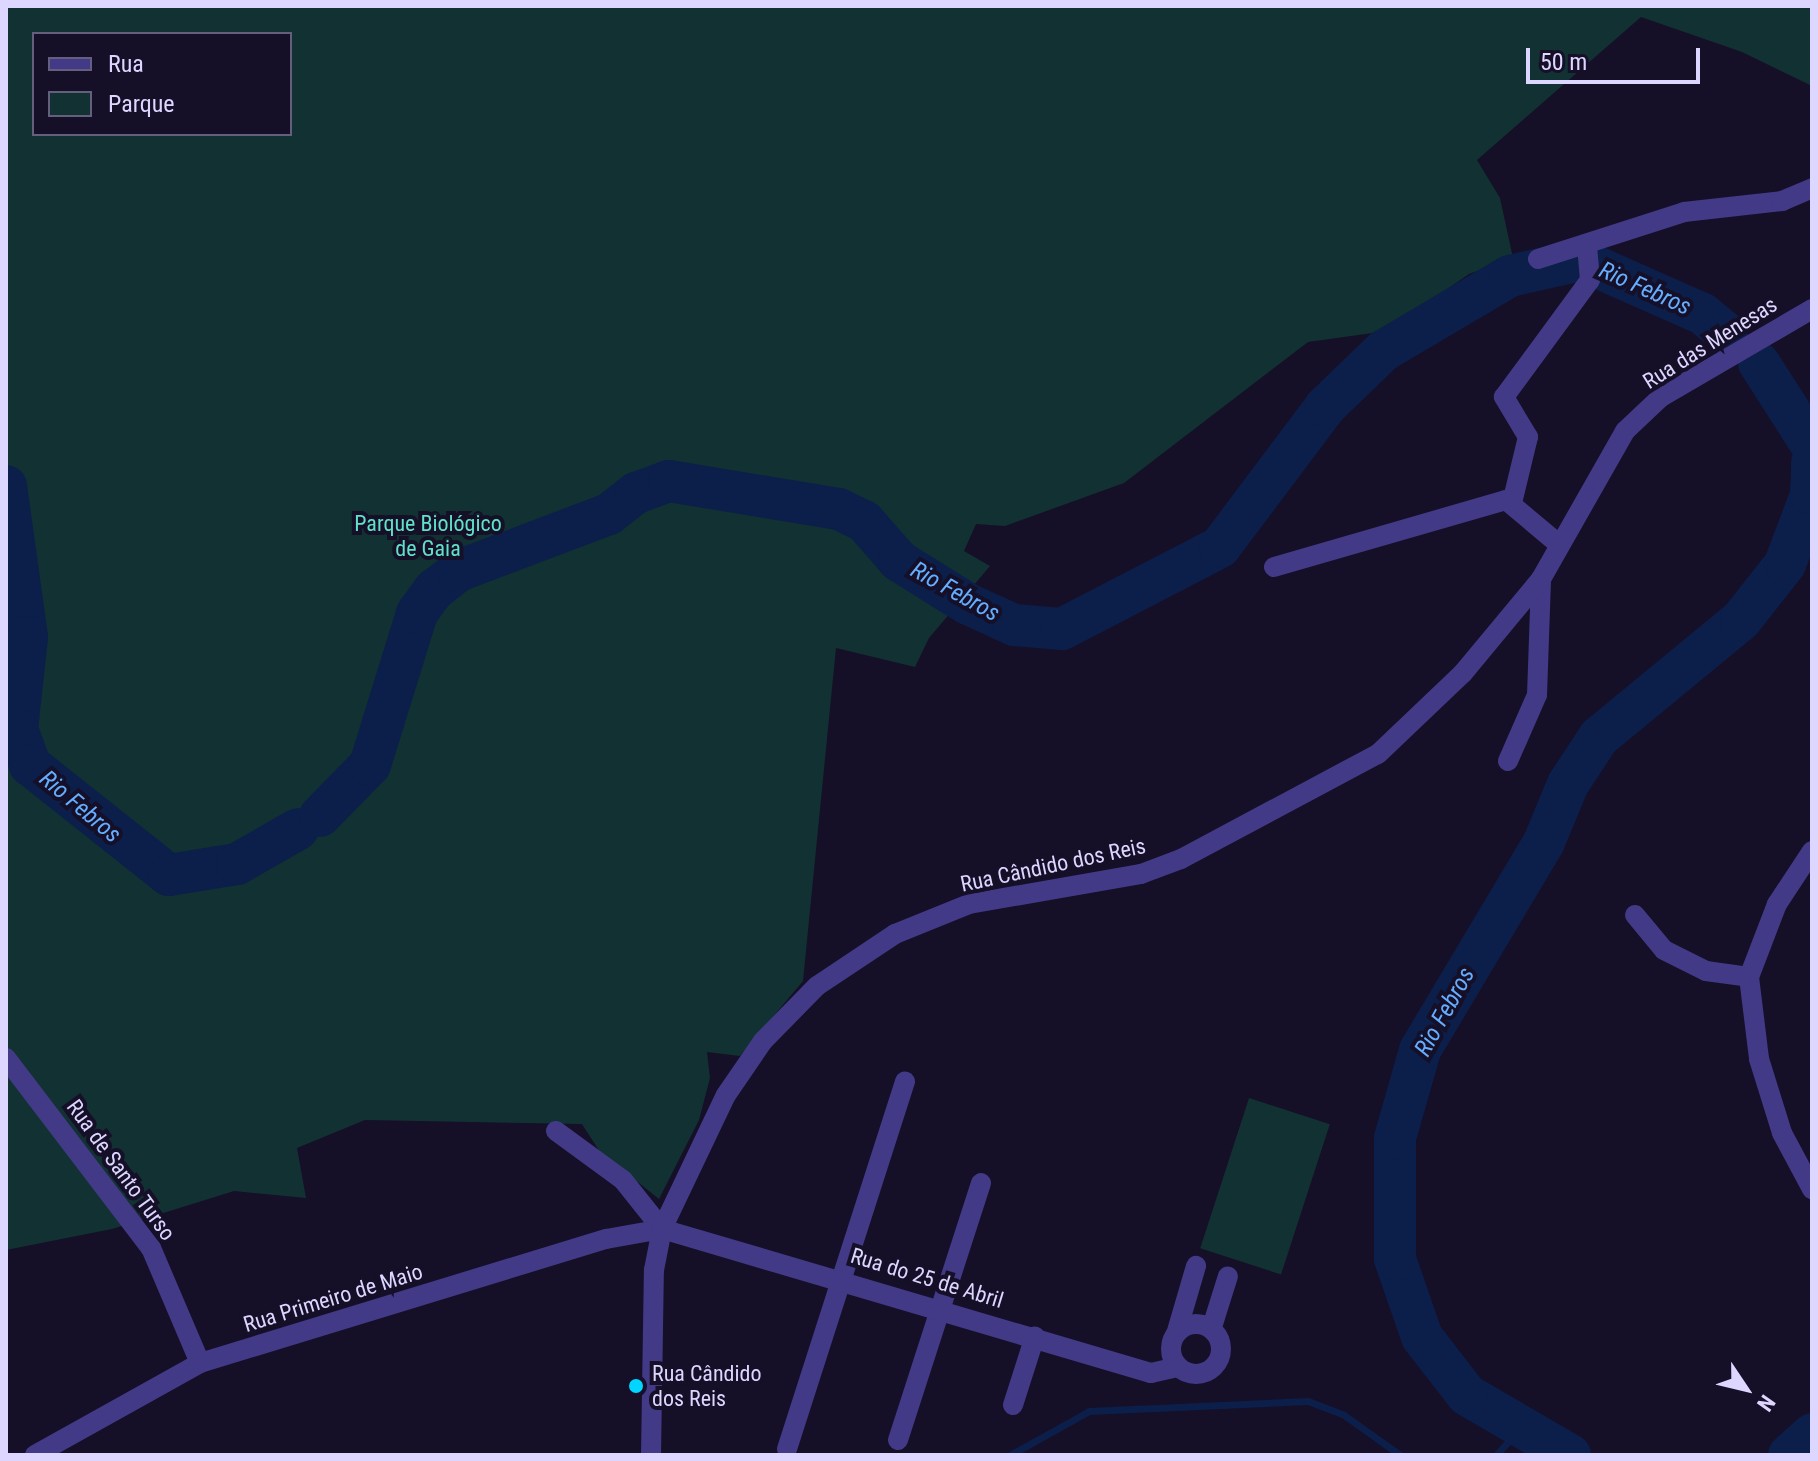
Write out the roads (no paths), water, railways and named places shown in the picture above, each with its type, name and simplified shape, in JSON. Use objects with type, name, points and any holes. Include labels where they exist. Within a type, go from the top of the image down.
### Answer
[{"type":"street","points":[[1538,259],[1590,251],[1684,212],[1782,201],[1812,188]]},
{"type":"street","points":[[1512,503],[1528,437],[1504,397],[1590,280],[1590,251]]},
{"type":"street","name":"Rua das Menesas","points":[[1556,542],[1625,431],[1661,397],[1812,309]]},
{"type":"street","points":[[1512,503],[1556,542]]},
{"type":"street","points":[[1274,567],[1369,545],[1432,516],[1512,503]]},
{"type":"street","name":"Rua Cândido dos Reis","points":[[651,1455],[654,1270],[662,1229],[726,1095],[763,1041],[817,986],[895,934],[969,904],[1141,874],[1181,859],[1378,754],[1463,673],[1541,579],[1556,542]]},
{"type":"street","name":"Rua Cândido dos Reis","points":[[1508,761],[1537,695],[1541,579]]},
{"type":"street","points":[[1812,851],[1777,904],[1749,977],[1759,1059],[1782,1133],[1812,1189]]},
{"type":"street","points":[[1635,915],[1664,950],[1706,971],[1749,977]]},
{"type":"street","name":"Rua de Santo Turso","points":[[6,1058],[151,1248],[200,1363]]},
{"type":"street","points":[[787,1449],[905,1081]]},
{"type":"street","points":[[556,1131],[623,1180],[662,1229]]},
{"type":"street","points":[[898,1440],[981,1183]]},
{"type":"street","name":"Rua do 25 de Abril","points":[[662,1229],[842,1277],[1151,1373],[1176,1367],[1193,1375],[1215,1367],[1223,1346],[1212,1327],[1228,1276]]},
{"type":"street","name":"Rua Primeiro de Maio","points":[[35,1455],[200,1363],[606,1239],[662,1229]]},
{"type":"street","points":[[1176,1367],[1170,1349],[1196,1266]]},
{"type":"street","points":[[1177,1331],[1196,1322],[1212,1327]]},
{"type":"street","points":[[1013,1405],[1035,1336]]},
{"type":"waterway","name":"Rio Febros","points":[[320,816],[370,765],[417,613],[434,590],[458,571],[609,514],[636,493],[669,481],[839,509],[864,521],[899,561],[968,604],[1014,625],[1062,629],[1220,547],[1325,407],[1383,351],[1510,276],[1581,260],[1703,314],[1727,334]]},
{"type":"waterway","name":"Rio Febros","points":[[1759,363],[1812,446]]},
{"type":"waterway","name":"Rio Febros","points":[[1570,1455],[1467,1395],[1422,1337],[1395,1259],[1395,1138],[1420,1050],[1544,842],[1568,784],[1599,737],[1741,620],[1785,564],[1811,495],[1812,462]]},
{"type":"waterway","name":"Rio Febros","points":[[6,486],[27,637],[17,729],[30,765],[169,875],[237,864],[298,829]]},
{"type":"waterway","points":[[1010,1455],[1089,1411],[1308,1401],[1344,1415],[1400,1455]]},
{"type":"waterway","points":[[1496,1455],[1520,1428]]},
{"type":"waterway","name":"Rio Febros","points":[[1789,1455],[1812,1434]]},
{"type":"place","name":"Rua Cândido dos Reis","points":[[636,1386]]},
{"type":"park label","name":"Parque Biológico de Gaia","points":[[428,536]]}]
